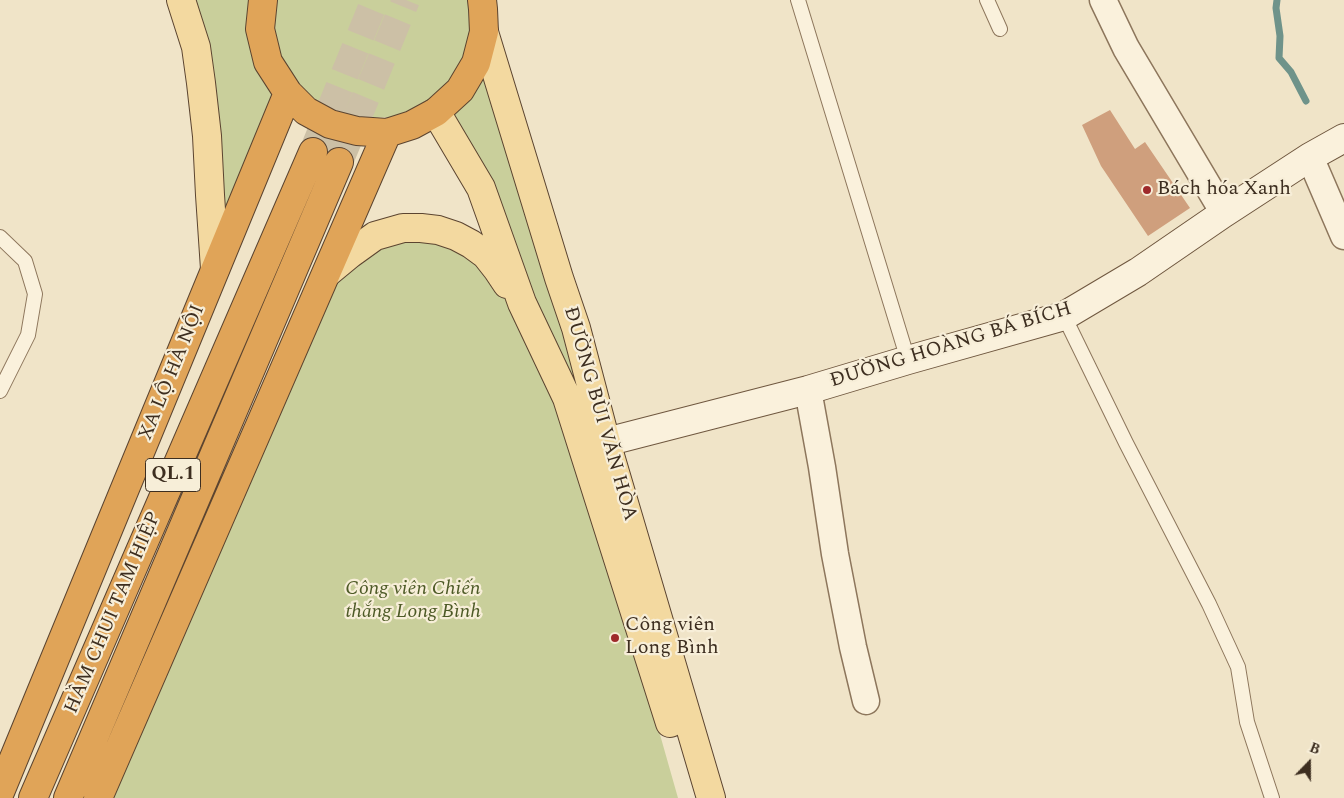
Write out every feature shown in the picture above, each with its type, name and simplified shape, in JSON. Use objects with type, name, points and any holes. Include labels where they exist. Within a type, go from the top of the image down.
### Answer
[{"type":"highway","points":[[262,0],[260,29],[268,62],[288,93],[306,111],[330,124],[357,131],[387,133],[412,125],[436,112],[460,90],[476,63],[484,32],[482,0]]},
{"type":"highway","name":"XA LỘ HÀ NỘI","points":[[0,792],[288,93]]},
{"type":"highway","name":"QL.1","points":[[98,798],[387,133]]},
{"type":"highway","name":"HẦM CHUI TAM HIỆP","points":[[33,798],[313,152]]},
{"type":"highway","name":"HẦM CHUI TAM HIỆP","points":[[68,798],[339,162]]},
{"type":"main road","points":[[181,0],[196,47],[202,83],[208,136],[215,269]]},
{"type":"main road","name":"ĐƯỜNG BÙI VĂN HÒA","points":[[484,32],[576,328],[594,445],[692,798]]},
{"type":"main road","name":"ĐƯỜNG BÙI VĂN HÒA","points":[[436,112],[481,188],[522,302],[567,398],[594,445],[711,798]]},
{"type":"main road","points":[[327,273],[376,236],[403,228],[430,229],[456,236],[486,255],[522,302]]},
{"type":"street","points":[[1104,0],[1126,48],[1224,213]]},
{"type":"street","name":"ĐƯỜNG HOÀNG BÁ BÍCH","points":[[594,445],[808,390],[1064,316],[1138,272],[1310,157],[1342,147]]},
{"type":"street","points":[[1310,157],[1344,236]]},
{"type":"street","points":[[808,390],[835,554],[853,647],[866,701]]},
{"type":"lane","points":[[798,0],[908,360]]},
{"type":"lane","points":[[987,0],[1000,29]]},
{"type":"lane","points":[[0,236],[25,261],[35,294],[28,335],[0,391]]},
{"type":"lane","points":[[1064,316],[1126,443],[1209,604],[1238,667],[1247,722],[1272,798]]},
{"type":"green space","points":[[190,0],[250,0],[248,32],[255,68],[274,94],[220,224]]},
{"type":"green space","points":[[276,0],[468,0],[471,24],[465,56],[448,84],[423,106],[392,117],[360,118],[329,109],[303,91],[284,65],[274,34]]},
{"type":"green space","points":[[484,77],[534,244],[563,330],[589,423],[535,301],[490,176],[453,115]]},
{"type":"green space","name":"Công viên Chiến thắng Long Bình","points":[[405,236],[455,244],[504,292],[518,328],[553,398],[655,717],[678,798],[113,798],[342,270],[379,243]]},
{"type":"building","name":"Bách hóa Xanh","points":[[1110,110],[1135,149],[1145,142],[1190,208],[1148,236],[1101,166],[1082,125]]},
{"type":"waterway","points":[[1277,0],[1276,8],[1280,36],[1279,58],[1291,72],[1306,101]]},
{"type":"tunnel","points":[[313,152],[375,0]]},
{"type":"tunnel","points":[[339,162],[406,0]]},
{"type":"place","name":"Bách hóa Xanh","points":[[1147,190]]},
{"type":"place","name":"Công viên Long Bình","points":[[615,638]]}]
